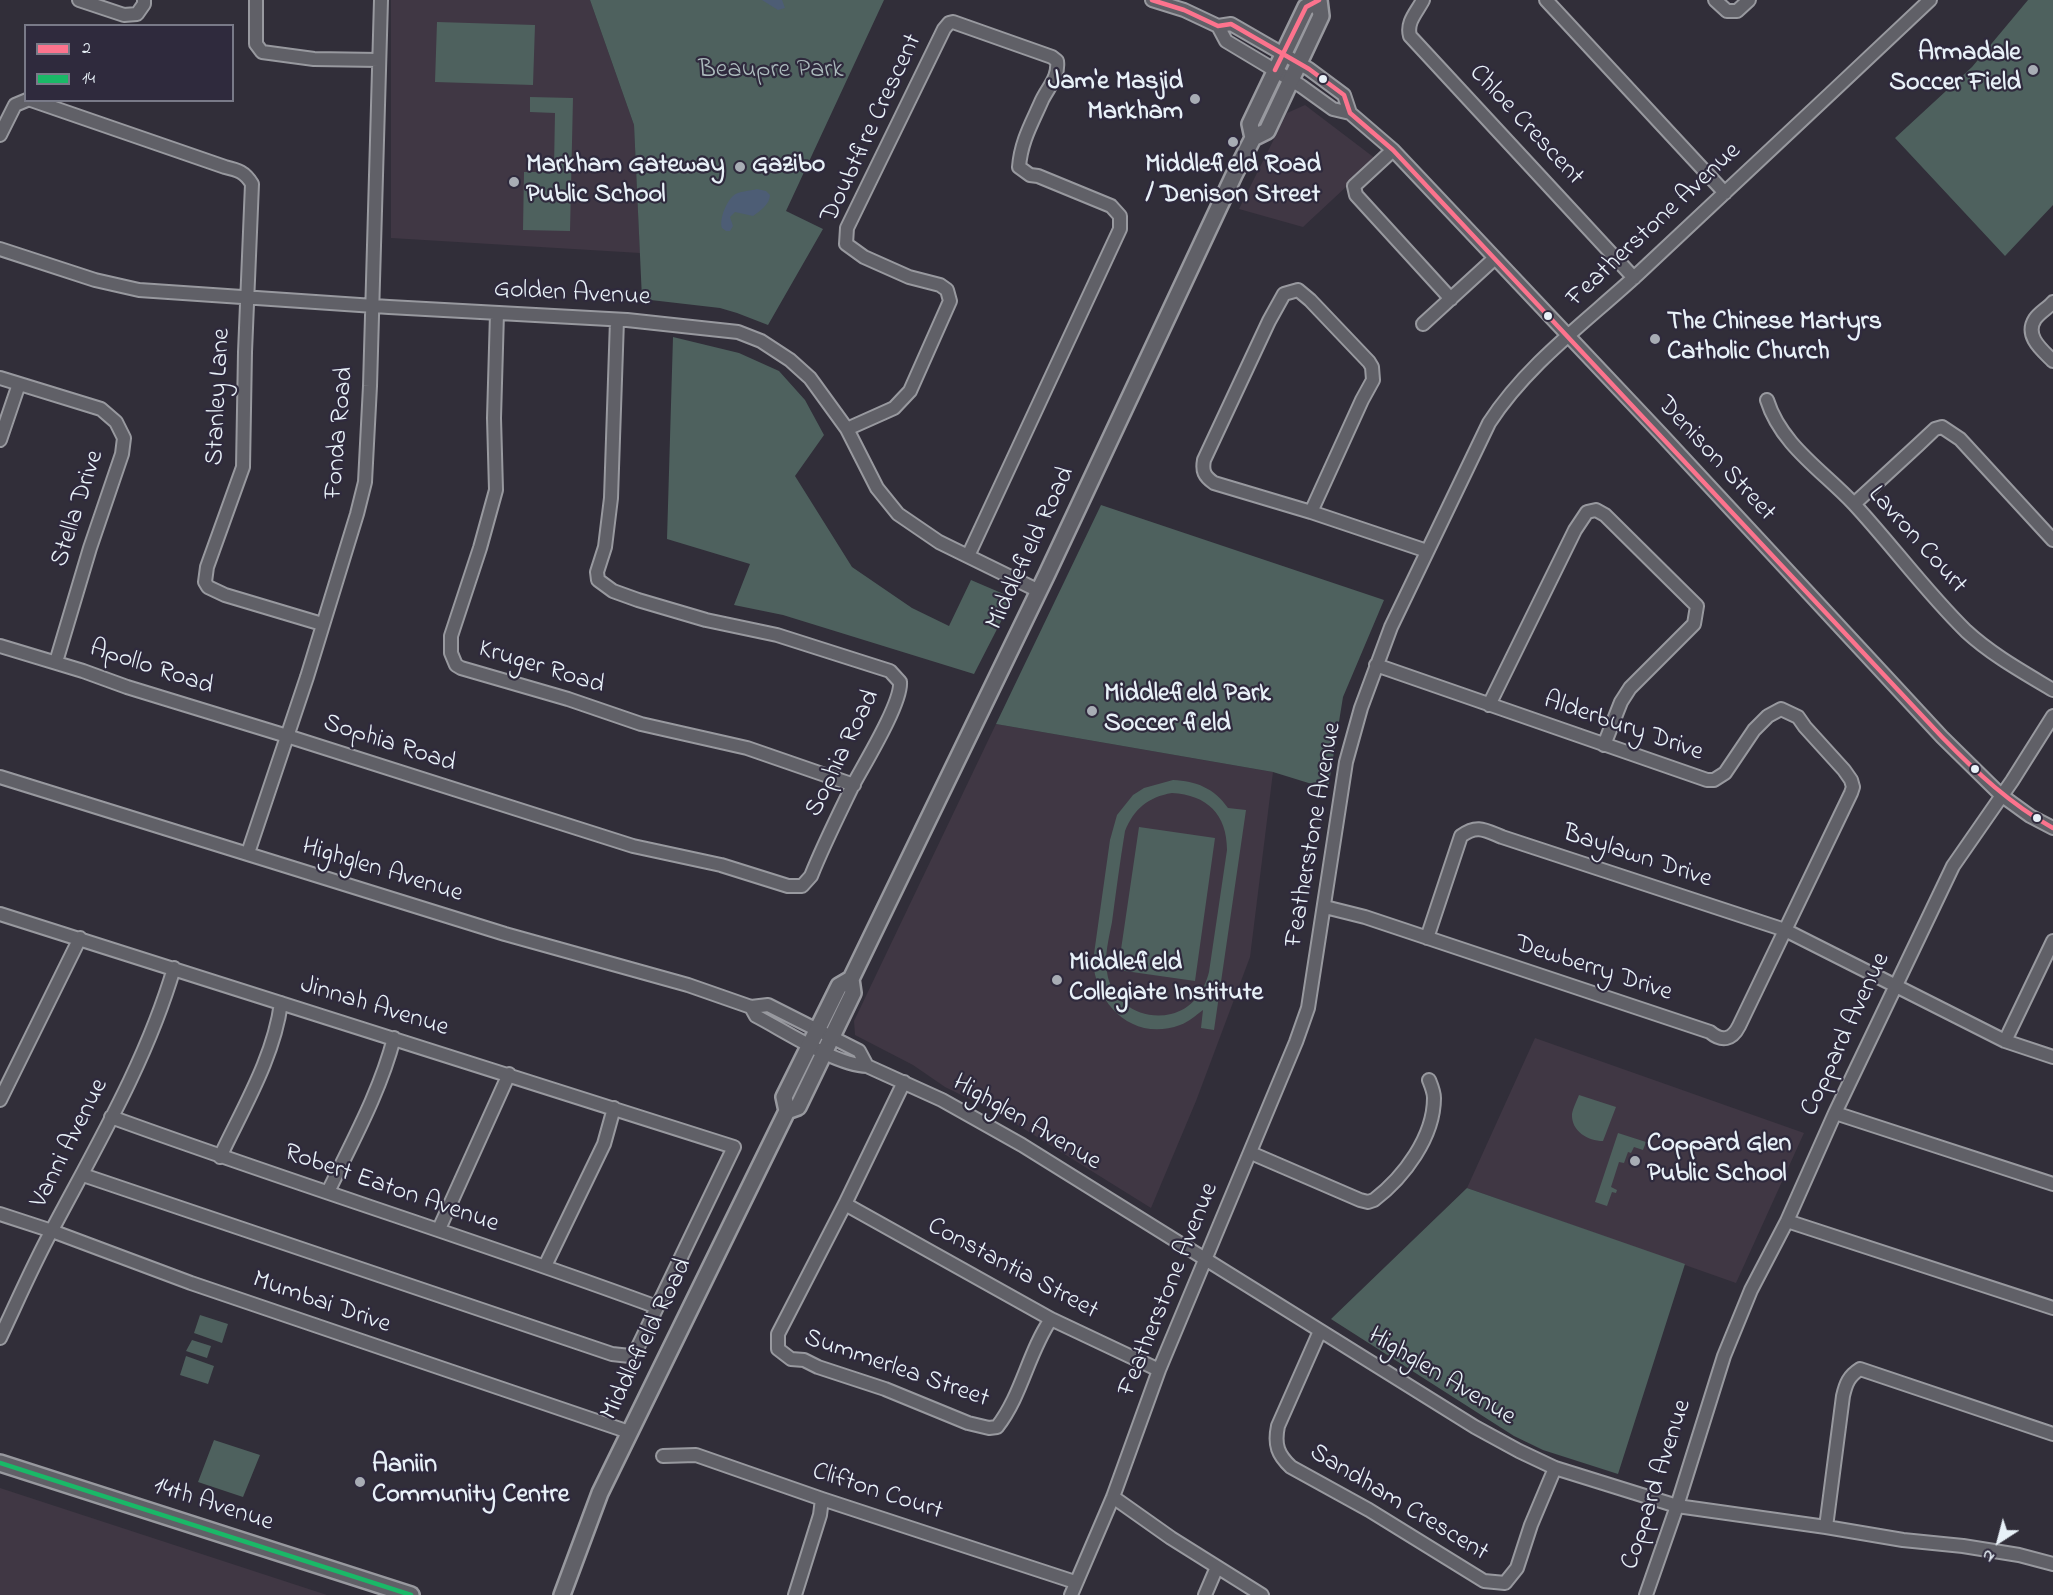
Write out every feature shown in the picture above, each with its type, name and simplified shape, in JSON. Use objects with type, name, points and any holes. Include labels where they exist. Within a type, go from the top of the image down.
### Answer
[{"type":"main road","name":"Middlefield Road","points":[[562,1595],[600,1493],[629,1432],[787,1110],[798,1107],[825,1033],[839,986],[851,978],[1039,591],[1252,138],[1250,124],[1275,70],[1306,7],[1319,1],[1321,16],[1299,64],[1266,131],[1252,138]]},
{"type":"main road","name":"14th Avenue","points":[[0,1463],[411,1595]]},
{"type":"street","points":[[79,0],[124,15],[137,14],[144,0]]},
{"type":"street","points":[[256,0],[256,44],[262,52],[314,59],[379,60]]},
{"type":"street","name":"Fonda Road","points":[[249,853],[357,514],[365,482],[381,0]]},
{"type":"street","name":"Denison Street","points":[[1152,0],[1184,10],[1218,26],[1231,24],[1299,64],[1344,96],[1350,113]]},
{"type":"street","name":"Chloe Crescent","points":[[1423,0],[1410,21],[1408,29],[1410,36],[1634,278]]},
{"type":"street","points":[[1546,0],[1725,193]]},
{"type":"street","points":[[1715,0],[1727,11],[1737,11],[1749,0]]},
{"type":"street","name":"Featherstone Avenue","points":[[1071,1595],[1113,1497],[1159,1370],[1251,1153],[1308,1008],[1346,762],[1361,708],[1391,627],[1489,423],[1503,401],[1568,336],[1634,278],[1930,0]]},
{"type":"street","name":"Doubtfire Crescent","points":[[847,429],[894,408],[910,391],[950,301],[947,290],[940,285],[909,277],[864,258],[846,244],[847,228],[944,29],[953,22],[1052,57],[1057,61],[1057,75],[1044,96],[1025,139],[1019,156],[1019,167],[1030,175],[1038,176],[1111,206],[1120,216],[1120,229],[968,556]]},
{"type":"street","name":"Denison Street","points":[[1218,26],[1226,41],[1291,79],[1333,109],[1350,113],[1393,150],[1942,737],[2001,795],[2030,816],[2053,828]]},
{"type":"street","points":[[0,135],[15,105],[24,102]]},
{"type":"street","points":[[35,102],[242,171],[252,184],[248,298]]},
{"type":"street","points":[[1393,150],[1354,186],[1356,195],[1451,299]]},
{"type":"street","name":"Golden Avenue","points":[[0,249],[96,280],[139,290],[372,306],[666,322],[738,332],[761,341],[790,360],[810,378],[847,429],[877,488],[898,514],[939,542],[1039,591]]},
{"type":"street","points":[[1424,324],[1495,258]]},
{"type":"street","points":[[1311,512],[1373,380],[1373,373],[1369,362],[1298,290],[1284,294],[1278,303],[1209,449],[1204,474],[1214,483],[1311,512],[1427,551]]},
{"type":"street","name":"Stanley Lane","points":[[248,298],[243,467],[207,567],[205,582],[208,587],[225,595],[322,624]]},
{"type":"street","points":[[2053,302],[2036,319],[2031,330],[2038,346],[2053,361]]},
{"type":"street","name":"Kruger Road","points":[[497,313],[494,418],[496,490],[451,636],[451,653],[456,665],[641,724],[747,748],[854,785]]},
{"type":"street","name":"Sophia Road","points":[[287,736],[633,846],[721,865],[794,887],[802,886],[811,876],[896,700],[900,686],[896,675],[890,671],[777,635],[706,620],[639,600],[613,591],[598,580],[597,572],[605,547],[611,498],[618,320]]},
{"type":"street","name":"Stella Drive","points":[[0,378],[101,409],[116,422],[124,438],[122,454],[90,548],[56,662]]},
{"type":"street","points":[[0,440],[19,384]]},
{"type":"street","name":"Lavron Court","points":[[1767,400],[1772,417],[1804,458],[1854,504],[1966,630],[2000,658],[2053,690]]},
{"type":"street","points":[[1854,504],[1935,429],[1942,427],[1960,439],[2053,540]]},
{"type":"street","points":[[1489,705],[1575,530],[1587,512],[1596,510],[1605,514],[1697,606],[1695,624],[1630,688],[1620,702],[1604,745]]},
{"type":"street","name":"Apollo Road","points":[[0,646],[287,736]]},
{"type":"street","name":"Alderbury Drive","points":[[1376,665],[1707,780],[1714,780],[1725,773],[1754,730],[1768,716],[1781,709],[1798,717],[1844,770],[1853,787],[1785,930]]},
{"type":"street","name":"Coppard Avenue","points":[[1646,1595],[1736,1324],[1756,1280],[1788,1221],[1835,1113],[1953,866],[2053,716]]},
{"type":"street","name":"Highglen Avenue","points":[[0,777],[506,934],[688,985],[751,1007],[768,1005],[860,1051],[867,1066]]},
{"type":"street","name":"Baylawn Drive","points":[[1427,938],[1461,836],[1470,829],[1482,829],[1785,930],[2005,1041],[2053,1057]]},
{"type":"street","name":"Dewberry Drive","points":[[1325,907],[1346,911],[1710,1032],[1716,1037],[1727,1038],[1734,1035],[1739,1026],[1785,930]]},
{"type":"street","name":"Jinnah Avenue","points":[[0,914],[735,1147],[657,1307]]},
{"type":"street","points":[[0,1100],[80,938]]},
{"type":"street","points":[[2005,1041],[2053,941]]},
{"type":"street","name":"Vanni Avenue","points":[[0,1338],[52,1231],[83,1175],[162,1010],[174,968]]},
{"type":"street","points":[[220,1157],[264,1064],[279,1018],[281,1003]]},
{"type":"street","name":"Highglen Avenue","points":[[751,1007],[756,1016],[818,1048],[854,1065],[867,1066],[942,1100],[1022,1145],[1475,1427],[1555,1468],[1677,1506],[1903,1540],[2019,1554],[2053,1564]]},
{"type":"street","points":[[328,1192],[369,1107],[389,1058],[394,1038]]},
{"type":"street","points":[[439,1229],[508,1074]]},
{"type":"street","points":[[1251,1153],[1360,1200],[1368,1202],[1374,1200],[1402,1172],[1423,1142],[1435,1096],[1429,1080]]},
{"type":"street","name":"Summerlea Street","points":[[904,1082],[778,1334],[778,1349],[791,1359],[804,1360],[818,1367],[885,1389],[968,1423],[989,1428],[997,1427],[1013,1403],[1029,1361],[1051,1319]]},
{"type":"street","points":[[545,1266],[604,1144],[614,1108]]},
{"type":"street","points":[[1835,1113],[2053,1184]]},
{"type":"street","name":"Robert Eaton Avenue","points":[[111,1117],[220,1157],[439,1229],[657,1307]]},
{"type":"street","points":[[83,1175],[602,1351],[630,1356],[636,1351],[657,1307]]},
{"type":"street","name":"Constantia Street","points":[[845,1204],[1051,1319],[1159,1370]]},
{"type":"street","name":"Mumbai Drive","points":[[0,1214],[191,1283],[629,1432]]},
{"type":"street","points":[[1788,1221],[2053,1308]]},
{"type":"street","name":"Sandham Crescent","points":[[1320,1331],[1278,1426],[1276,1443],[1282,1458],[1291,1467],[1369,1510],[1484,1581],[1505,1583],[1517,1568],[1531,1525],[1555,1468]]},
{"type":"street","points":[[1826,1527],[1846,1382],[1860,1369],[2053,1434]]},
{"type":"street","name":"Clifton Court","points":[[663,1456],[696,1455],[1075,1582]]},
{"type":"street","points":[[1113,1497],[1262,1595]]},
{"type":"street","points":[[795,1595],[820,1515],[822,1499]]},
{"type":"street","points":[[1205,1595],[1217,1567]]},
{"type":"shaded area","name":"Markham Gateway Public School","points":[[391,0],[590,0],[634,125],[640,253],[391,238]]},
{"type":"shaded area","points":[[1305,105],[1376,159],[1303,227],[1239,209],[1287,113]]},
{"type":"shaded area","name":"Middlefield Collegiate Institute","points":[[996,724],[1273,772],[1250,957],[1196,1101],[1151,1208],[1000,1114],[945,1087],[913,1065],[855,1035],[854,1021]]},
{"type":"shaded area","name":"Coppard Glen Public School","points":[[1535,1038],[1804,1133],[1736,1283],[1467,1188]]},
{"type":"shaded area","points":[[0,1488],[327,1595],[0,1595]]},
{"type":"green space","name":"Beaupre Park","points":[[590,0],[884,0],[786,211],[823,229],[768,325],[720,308],[642,299],[634,125]]},
{"type":"green space","points":[[2028,0],[2053,0],[2053,205],[2005,256],[1895,138],[1972,67]]},
{"type":"green space","points":[[437,22],[535,25],[533,85],[435,82]]},
{"type":"green space","points":[[530,97],[573,98],[570,231],[523,230],[524,172],[538,172],[538,167],[554,167],[555,113],[530,112]]},
{"type":"green space","points":[[673,337],[739,353],[779,371],[805,400],[824,435],[795,476],[852,567],[912,608],[949,626],[971,580],[1013,598],[974,674],[783,615],[734,605],[750,564],[667,539]]},
{"type":"green space","points":[[1101,505],[1384,600],[1343,697],[1328,789],[1273,772],[996,724]]},
{"type":"green space","points":[[1173,780],[1189,782],[1217,795],[1228,808],[1246,810],[1214,1030],[1201,1028],[1203,1010],[1183,1024],[1163,1029],[1133,1024],[1110,1006],[1101,992],[1096,977],[1093,961],[1110,840],[1117,815],[1133,795],[1144,788]],"holes":[[[1172,793],[1205,802],[1213,809],[1219,817],[1226,837],[1227,850],[1209,972],[1204,986],[1191,1004],[1171,1014],[1149,1015],[1121,1001],[1110,983],[1107,972],[1107,947],[1123,842],[1129,823],[1143,805],[1163,795]]]},
{"type":"green space","points":[[1139,827],[1215,838],[1195,981],[1118,970]]},
{"type":"green space","points":[[1579,1095],[1616,1107],[1603,1141],[1586,1137],[1574,1125],[1572,1114]]},
{"type":"green space","points":[[1618,1133],[1646,1142],[1643,1150],[1634,1147],[1631,1153],[1628,1152],[1624,1163],[1619,1162],[1611,1187],[1617,1190],[1616,1193],[1612,1192],[1607,1206],[1595,1202]]},
{"type":"green space","points":[[1467,1188],[1685,1264],[1618,1474],[1543,1450],[1514,1436],[1331,1319]]},
{"type":"green space","points":[[200,1315],[228,1324],[222,1343],[194,1333]]},
{"type":"green space","points":[[192,1340],[211,1346],[207,1358],[186,1351]]},
{"type":"green space","points":[[186,1356],[214,1366],[208,1384],[180,1375]]},
{"type":"green space","points":[[214,1440],[260,1455],[243,1497],[198,1482]]},
{"type":"water","points":[[762,0],[782,0],[785,8],[778,10]]},
{"type":"water","points":[[757,189],[766,191],[770,195],[764,207],[753,216],[735,212],[730,217],[733,226],[730,231],[722,228],[722,216],[730,199],[738,193]]},
{"type":"transit line","name":"2","points":[[1152,0],[1184,10],[1218,26],[1231,24],[1309,69],[1344,95],[1350,113],[1393,150],[1942,737],[1994,787],[2022,809],[2053,828]]},
{"type":"transit line","name":"2","points":[[1275,70],[1306,7],[1319,0]]},
{"type":"transit line","name":"14","points":[[0,1463],[411,1595]]},
{"type":"place","name":"Armadale Soccer Field","points":[[2033,70]]},
{"type":"place","name":"Jam'e Masjid Markham","points":[[1195,99]]},
{"type":"place","name":"Middlefield Road / Denison Street","points":[[1233,142]]},
{"type":"place","name":"Gazibo","points":[[740,167]]},
{"type":"place","name":"Markham Gateway Public School","points":[[514,182]]},
{"type":"place","name":"The Chinese Martyrs Catholic Church","points":[[1655,339]]},
{"type":"place","name":"Middlefield Park Soccer field","points":[[1092,711]]},
{"type":"place","name":"Middlefield Collegiate Institute","points":[[1057,980]]},
{"type":"place","name":"Coppard Glen Public School","points":[[1635,1161]]},
{"type":"place","name":"Aaniin Community Centre","points":[[360,1482]]}]
